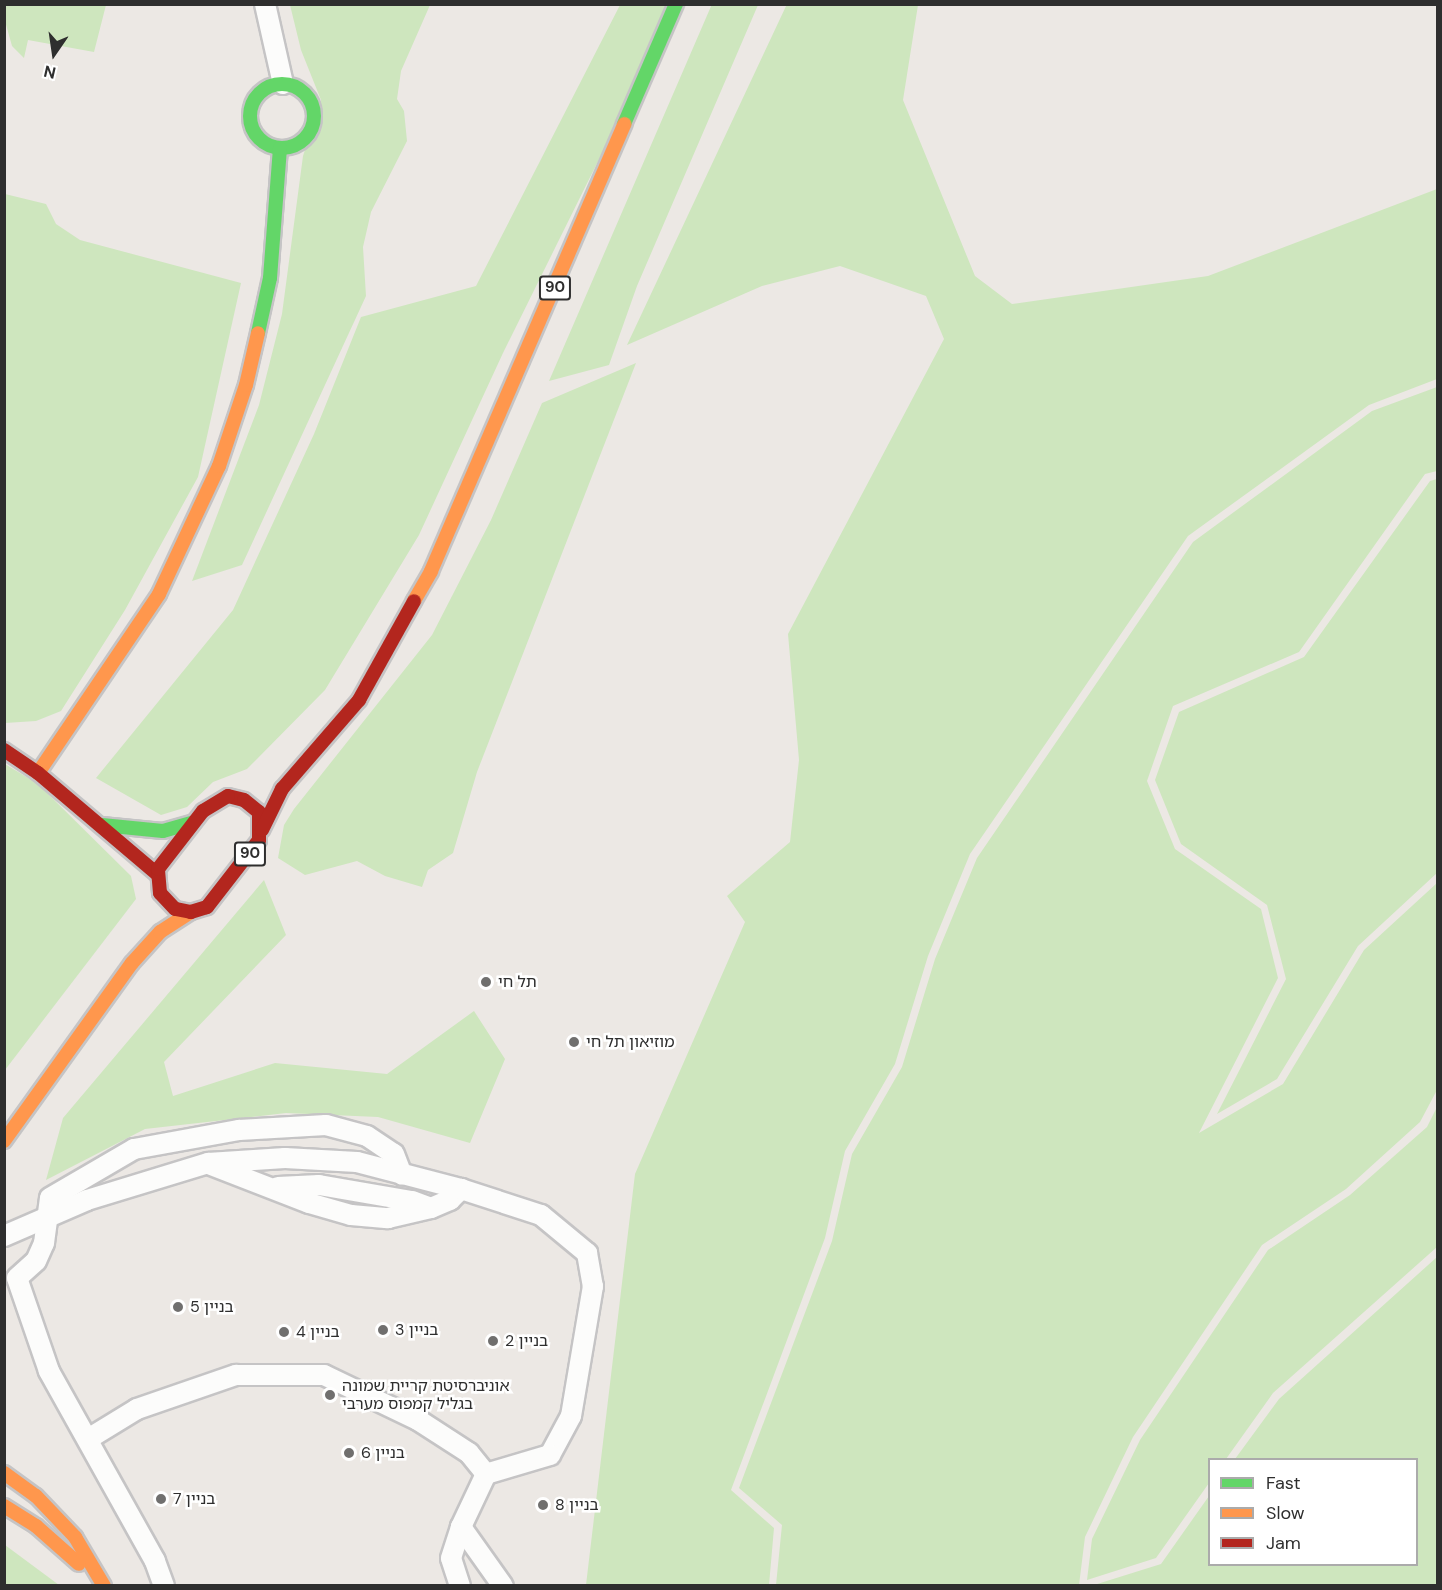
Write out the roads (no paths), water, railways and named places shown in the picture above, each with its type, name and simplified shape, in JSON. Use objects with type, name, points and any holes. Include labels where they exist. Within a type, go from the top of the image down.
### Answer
[{"type":"main road","name":"90","points":[[4,1141],[132,963],[159,932],[191,912],[201,911],[213,900],[254,849],[282,789],[359,700],[431,571],[676,4]]},
{"type":"main road","points":[[283,84],[307,96],[314,122],[298,144],[280,148],[256,135],[250,118],[255,99],[262,91],[283,84]]},
{"type":"main road","points":[[38,773],[159,594],[219,466],[246,386],[270,278],[280,148]]},
{"type":"main road","name":"90","points":[[355,675],[431,571]]},
{"type":"main road","points":[[4,750],[38,773],[102,825],[158,879],[160,893],[169,904],[191,912]]},
{"type":"main road","points":[[152,907],[161,862],[212,803],[249,787]]},
{"type":"main road","name":"90","points":[[228,796],[252,805],[259,812],[262,830]]},
{"type":"main road","points":[[102,825],[163,831],[194,822]]},
{"type":"main road","points":[[18,1095],[131,942]]},
{"type":"main road","points":[[4,1473],[36,1496],[75,1537],[104,1586]]},
{"type":"main road","points":[[4,1506],[60,1545],[98,1586]]},
{"type":"street","points":[[265,4],[283,84]]},
{"type":"street","points":[[164,1586],[155,1561],[49,1371],[17,1278],[36,1261],[45,1243],[50,1198],[134,1149],[239,1130],[326,1125],[346,1130],[367,1136],[394,1154],[402,1175]]},
{"type":"street","points":[[4,1236],[87,1200],[208,1164],[285,1158],[357,1162],[461,1189],[541,1215],[565,1233],[587,1254],[593,1286],[571,1416],[550,1455],[486,1474],[461,1527],[451,1558],[460,1586]]},
{"type":"street","points":[[208,1164],[275,1187],[309,1203],[351,1215],[388,1218],[431,1208],[450,1200],[461,1189]]},
{"type":"street","points":[[88,1439],[137,1409],[236,1375],[324,1375],[418,1419],[469,1453],[486,1474]]},
{"type":"street","points":[[461,1527],[503,1586]]},
{"type":"place","name":"תל חי","points":[[486,982]]},
{"type":"place","name":"מוזיאון תל חי","points":[[574,1042]]},
{"type":"place","name":"בניין 5","points":[[178,1307]]},
{"type":"place","name":"בניין 3","points":[[383,1330]]},
{"type":"place","name":"בניין 4","points":[[284,1332]]},
{"type":"place","name":"בניין 2","points":[[493,1341]]},
{"type":"place","name":"אוניברסיטת קריית שמונה בגליל קמפוס מערבי","points":[[330,1395]]},
{"type":"place","name":"בניין 6","points":[[349,1453]]},
{"type":"place","name":"בניין 7","points":[[161,1499]]},
{"type":"place","name":"בניין 8","points":[[543,1505]]}]
